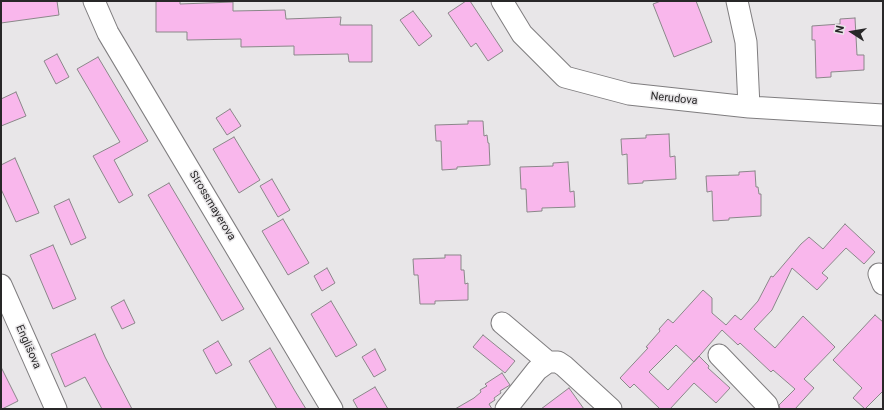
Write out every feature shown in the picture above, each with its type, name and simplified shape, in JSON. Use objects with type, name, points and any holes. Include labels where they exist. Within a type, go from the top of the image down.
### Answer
[{"type":"street","name":"Strossmayerova","points":[[94,1],[108,33],[332,409]]},
{"type":"street","name":"Nerudova","points":[[502,1],[522,34],[565,77],[629,94],[749,107],[883,115]]},
{"type":"street","points":[[736,1],[746,42],[749,107]]},
{"type":"street","name":"Englišova","points":[[1,285],[56,409]]},
{"type":"street","points":[[502,323],[548,362]]},
{"type":"street","points":[[719,355],[767,404],[768,409]]},
{"type":"street","points":[[506,409],[537,370],[548,362],[558,362],[564,366],[611,409]]},
{"type":"building","points":[[1,1],[57,1],[59,15],[1,23]]},
{"type":"building","points":[[156,1],[180,1],[180,4],[233,2],[233,11],[285,10],[286,19],[341,17],[340,25],[372,25],[372,62],[349,62],[348,54],[294,55],[294,46],[241,47],[241,39],[187,40],[187,32],[156,32]]},
{"type":"building","points":[[466,1],[470,1],[503,51],[488,61],[476,43],[471,47],[448,13]]},
{"type":"building","points":[[661,1],[696,1],[712,42],[674,57],[653,4]]},
{"type":"building","points":[[413,11],[432,36],[419,46],[400,20]]},
{"type":"building","points":[[855,18],[857,55],[864,55],[864,70],[831,72],[831,77],[816,78],[815,40],[812,40],[812,26],[840,24],[840,19]]},
{"type":"building","points":[[57,54],[69,77],[56,84],[44,61]]},
{"type":"building","points":[[98,57],[148,141],[114,160],[133,195],[119,203],[93,156],[120,142],[77,69]]},
{"type":"building","points":[[16,92],[26,116],[1,126],[1,99]]},
{"type":"building","points":[[230,109],[241,126],[227,135],[216,118]]},
{"type":"building","points":[[468,121],[483,121],[484,136],[487,135],[489,143],[490,165],[457,167],[457,169],[442,170],[441,141],[436,141],[435,125],[468,124]]},
{"type":"building","points":[[669,134],[670,157],[675,156],[676,179],[643,181],[643,183],[628,184],[627,154],[622,155],[621,139],[646,138],[646,135]]},
{"type":"building","points":[[234,137],[260,180],[239,193],[213,149]]},
{"type":"building","points":[[15,158],[39,213],[16,222],[1,189],[1,165]]},
{"type":"building","points":[[568,162],[570,192],[574,191],[575,207],[542,208],[542,211],[527,212],[526,189],[521,189],[520,167],[553,166],[553,163]]},
{"type":"building","points":[[755,171],[756,187],[758,187],[759,194],[761,194],[761,216],[729,218],[729,220],[713,221],[712,191],[707,192],[706,176],[739,175],[739,172]]},
{"type":"building","points":[[272,179],[290,210],[278,217],[260,186]]},
{"type":"building","points":[[169,183],[244,309],[222,321],[148,195]]},
{"type":"building","points":[[69,199],[86,238],[71,245],[54,206]]},
{"type":"building","points":[[283,219],[309,263],[288,275],[262,231]]},
{"type":"building","points":[[845,224],[875,252],[864,264],[846,248],[822,273],[828,278],[817,290],[792,268],[772,310],[754,329],[775,348],[803,316],[835,347],[804,379],[814,388],[795,409],[780,409],[779,405],[795,389],[773,370],[771,372],[740,343],[738,345],[722,330],[699,356],[709,366],[708,368],[730,388],[716,403],[694,383],[670,409],[660,409],[634,384],[630,388],[620,378],[648,348],[646,347],[668,319],[673,323],[703,290],[712,298],[712,313],[726,325],[735,315],[741,320],[758,301],[771,276],[773,277],[801,244],[809,237],[823,249]],"holes":[[[676,345],[694,362],[668,390],[649,372]]]},
{"type":"building","points":[[53,245],[76,299],[53,309],[30,255]]},
{"type":"building","points":[[445,255],[461,255],[461,270],[464,270],[465,284],[468,283],[468,300],[435,301],[435,304],[420,304],[418,275],[414,275],[413,259],[445,258]]},
{"type":"building","points":[[327,268],[335,283],[322,291],[314,276]]},
{"type":"building","points":[[124,300],[135,323],[122,329],[111,307]]},
{"type":"building","points":[[331,301],[357,345],[336,357],[311,314]]},
{"type":"building","points":[[875,315],[883,322],[883,391],[865,409],[853,398],[862,388],[833,360]]},
{"type":"building","points":[[95,334],[105,357],[132,409],[102,409],[85,377],[65,387],[51,354]]},
{"type":"building","points":[[483,335],[515,361],[505,373],[473,347]]},
{"type":"building","points":[[218,341],[232,365],[216,374],[203,350]]},
{"type":"building","points":[[270,348],[306,409],[277,409],[249,361]]},
{"type":"building","points":[[375,349],[386,370],[374,377],[362,357]]},
{"type":"building","points":[[1,367],[18,401],[2,409],[1,409]]},
{"type":"building","points":[[502,373],[510,385],[500,391],[501,393],[489,404],[492,409],[455,409],[474,398],[481,392],[480,390],[487,386],[485,384]]},
{"type":"building","points":[[375,387],[388,409],[358,409],[353,400]]},
{"type":"building","points":[[569,388],[584,409],[541,409]]}]
